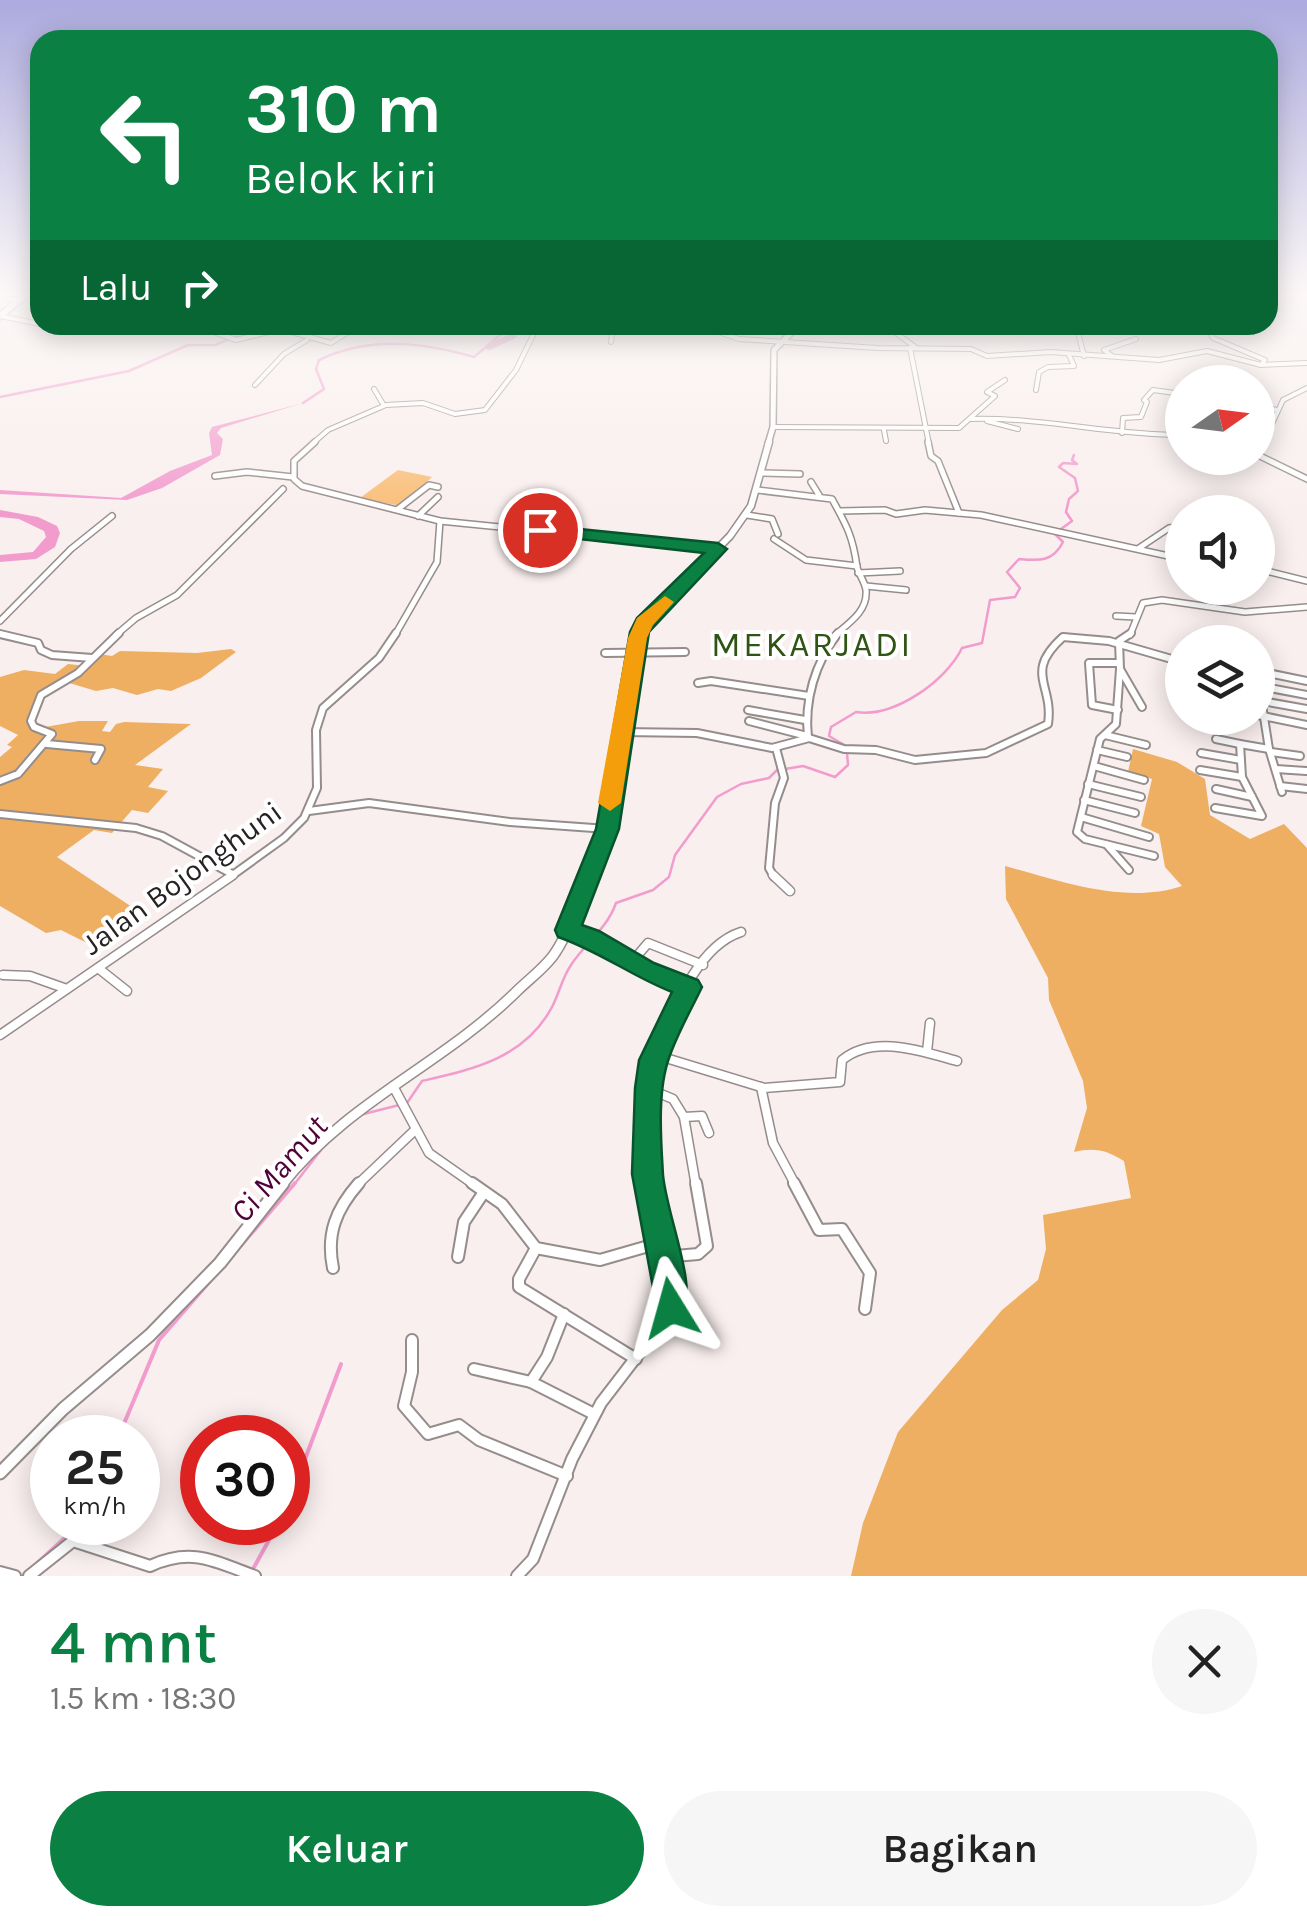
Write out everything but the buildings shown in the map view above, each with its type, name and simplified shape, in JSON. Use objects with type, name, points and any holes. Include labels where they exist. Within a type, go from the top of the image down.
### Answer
[{"type":"street","points":[[255,385],[272,367]]},
{"type":"street","points":[[293,478],[294,461],[320,434],[384,405],[423,403],[460,414],[485,410],[495,402],[501,385],[518,367]]},
{"type":"street","points":[[0,1473],[63,1409],[150,1335],[220,1263],[310,1148],[356,1110],[452,1047],[544,967],[568,930],[608,829],[635,652],[644,622],[747,515],[763,473],[773,427],[774,367]]},
{"type":"street","points":[[915,367],[931,456],[938,460],[959,513]]},
{"type":"street","points":[[1036,390],[1039,372],[1058,367]]},
{"type":"street","points":[[773,427],[959,428],[995,396],[987,392],[1004,380],[989,382]]},
{"type":"street","points":[[1275,415],[1287,397],[1307,388]]},
{"type":"street","points":[[374,390],[377,400],[384,405]]},
{"type":"street","points":[[1122,432],[1123,418],[1140,418],[1147,402],[1144,400],[1154,390],[1165,392]]},
{"type":"street","points":[[970,419],[1005,418],[1165,434]]},
{"type":"street","points":[[986,420],[1018,429]]},
{"type":"street","points":[[884,430],[886,441]]},
{"type":"street","points":[[1275,463],[1307,479]]},
{"type":"street","points":[[215,476],[248,472],[293,478],[302,486],[440,521],[718,549]]},
{"type":"street","points":[[763,473],[800,474]]},
{"type":"street","points":[[811,482],[820,496]]},
{"type":"street","points":[[398,510],[429,485],[438,487]]},
{"type":"street","points":[[0,781],[18,774],[52,734],[34,727],[31,721],[38,699],[78,673],[136,618],[177,596],[283,489]]},
{"type":"street","points":[[757,490],[832,499],[855,538],[858,570],[866,586],[865,604],[826,648],[808,696],[808,737]]},
{"type":"street","points":[[418,516],[438,498]]},
{"type":"street","points":[[840,511],[959,513],[1165,555]]},
{"type":"street","points":[[747,515],[772,519],[776,536],[810,562],[858,570],[900,571]]},
{"type":"street","points":[[0,621],[71,549],[112,516]]},
{"type":"street","name":"Jalan Bojonghuni","points":[[0,1035],[284,838],[309,811],[318,788],[316,730],[322,708],[379,658],[428,582],[439,554],[440,521]]},
{"type":"street","points":[[1138,549],[1165,531]]},
{"type":"street","points":[[1275,574],[1307,582]]},
{"type":"street","points":[[866,586],[906,590]]},
{"type":"street","points":[[1119,641],[1130,635],[1143,603],[1154,599],[1240,612],[1307,607]]},
{"type":"street","points":[[1116,616],[1136,617]]},
{"type":"street","points":[[0,634],[38,644],[52,656],[92,658]]},
{"type":"street","points":[[748,722],[846,749],[876,750],[922,760],[973,755],[1006,745],[1042,728],[1050,720],[1040,676],[1056,642],[1072,636],[1119,641],[1165,658]]},
{"type":"street","points":[[1119,641],[1116,724],[1104,734],[1097,750],[1078,834],[1154,856]]},
{"type":"street","points":[[605,653],[685,652]]},
{"type":"street","points":[[1118,710],[1093,706],[1089,663],[1119,666]]},
{"type":"street","points":[[1119,666],[1142,707]]},
{"type":"street","points":[[1275,674],[1307,681]]},
{"type":"street","points":[[698,684],[711,681],[808,696]]},
{"type":"street","points":[[1275,687],[1307,694]]},
{"type":"street","points":[[1120,696],[1138,698]]},
{"type":"street","points":[[1275,703],[1307,709]]},
{"type":"street","points":[[748,710],[805,720]]},
{"type":"street","points":[[1275,718],[1307,725]]},
{"type":"street","points":[[622,732],[697,733],[776,748],[808,737]]},
{"type":"street","points":[[1104,734],[1146,746]]},
{"type":"street","points":[[1266,735],[1281,789],[1307,788]]},
{"type":"street","points":[[1216,739],[1300,756]]},
{"type":"street","points":[[45,744],[100,748],[94,760]]},
{"type":"street","points":[[1215,808],[1262,816],[1242,777],[1240,744]]},
{"type":"street","points":[[776,748],[782,770],[769,868],[776,881],[790,891]]},
{"type":"street","points":[[1097,750],[1127,757]]},
{"type":"street","points":[[1201,753],[1241,760]]},
{"type":"street","points":[[1094,766],[1144,780]]},
{"type":"street","points":[[1276,769],[1306,772]]},
{"type":"street","points":[[1200,770],[1242,777]]},
{"type":"street","points":[[1088,784],[1141,797]]},
{"type":"street","points":[[1216,789],[1253,797]]},
{"type":"street","points":[[1084,800],[1135,814]]},
{"type":"street","points":[[309,811],[357,803],[394,804],[496,820],[608,829]]},
{"type":"street","points":[[0,814],[136,828],[162,836],[232,874]]},
{"type":"street","points":[[1081,817],[1149,837]]},
{"type":"street","points":[[1107,844],[1129,870]]},
{"type":"street","points":[[568,930],[688,987]]},
{"type":"street","points":[[522,1572],[594,1414],[615,1381],[657,1333],[671,1308],[672,1282],[659,1243],[648,1174],[649,1089],[656,1054],[688,987],[724,935],[741,932]]},
{"type":"street","points":[[631,962],[648,943],[702,965]]},
{"type":"street","points":[[98,968],[127,991]]},
{"type":"street","points":[[3,975],[30,976],[67,988]]},
{"type":"street","points":[[927,1052],[930,1023]]},
{"type":"street","points":[[656,1054],[761,1087],[840,1082],[840,1062],[872,1047],[927,1052],[958,1061]]},
{"type":"street","points":[[392,1086],[429,1153],[513,1214],[536,1248],[600,1260],[659,1243]]},
{"type":"street","points":[[761,1087],[777,1154],[819,1230],[842,1229],[870,1274],[865,1309]]},
{"type":"street","points":[[649,1089],[673,1099],[684,1117],[707,1246],[698,1254],[664,1257]]},
{"type":"street","points":[[684,1117],[702,1116],[709,1134]]},
{"type":"street","points":[[333,1268],[327,1244],[331,1223],[370,1169],[415,1130]]},
{"type":"street","points":[[458,1257],[456,1242],[466,1216],[484,1192]]},
{"type":"street","points":[[536,1248],[518,1285],[636,1359]]},
{"type":"street","points":[[531,1382],[544,1363],[564,1314]]},
{"type":"street","points":[[412,1340],[412,1372],[404,1406],[428,1434],[459,1426],[479,1440],[567,1476]]},
{"type":"street","points":[[474,1368],[531,1382],[594,1414]]},
{"type":"street","points":[[32,1574],[73,1541],[150,1566],[174,1555],[196,1555],[253,1575]]},
{"type":"street","points":[[0,1572],[15,1576]]},
{"type":"shaded area","points":[[303,403],[221,428],[217,433],[223,439],[220,455],[162,488],[127,500],[0,494],[0,490],[121,498],[170,471],[212,455],[212,427]]},
{"type":"shaded area","points":[[398,470],[432,477],[401,506],[360,498]]},
{"type":"shaded area","points":[[0,510],[38,517],[57,526],[60,533],[55,547],[36,559],[0,562],[0,555],[33,552],[46,537],[44,531],[19,519],[0,517]]},
{"type":"shaded area","points":[[231,649],[236,652],[201,678],[171,691],[158,689],[137,695],[113,688],[96,691],[66,682],[41,698],[30,716],[29,725],[34,729],[79,721],[108,721],[102,731],[110,732],[116,724],[124,722],[191,724],[135,765],[163,769],[148,787],[168,791],[148,813],[132,810],[112,833],[94,830],[57,857],[138,911],[87,943],[61,930],[46,933],[0,906],[0,757],[18,735],[0,726],[0,677],[24,670],[55,674],[68,664],[87,666],[99,654],[112,656],[120,651],[197,653]]},
{"type":"shaded area","points":[[1133,749],[1177,762],[1205,779],[1210,815],[1250,839],[1284,824],[1307,848],[1307,1576],[851,1576],[863,1523],[898,1432],[1002,1310],[1038,1280],[1046,1249],[1043,1215],[1131,1198],[1124,1161],[1100,1150],[1074,1152],[1087,1108],[1083,1081],[1049,1000],[1048,978],[1006,899],[1005,866],[1116,892],[1161,891],[1182,886],[1165,867],[1159,834],[1141,826],[1152,779],[1128,772]]},
{"type":"waterway","points":[[0,397],[139,367]]},
{"type":"waterway","points":[[303,403],[324,389],[317,367]]},
{"type":"waterway","name":"Ci Mamut","points":[[1061,529],[1072,521],[1066,512],[1069,499],[1078,491],[1075,478],[1059,467],[1063,463],[1077,464],[1072,460],[1074,455]]},
{"type":"waterway","name":"Ci Mamut","points":[[846,746],[829,736],[831,727],[856,712],[886,709],[917,695],[944,673],[962,648],[982,643],[990,600],[1015,597],[1020,588],[1007,572],[1019,559],[1050,557],[1063,542],[1055,534]]},
{"type":"waterway","name":"Ci Mamut","points":[[785,769],[803,766],[835,777],[848,765],[847,753]]},
{"type":"waterway","name":"Ci Mamut","points":[[360,1115],[407,1103],[422,1081],[479,1066],[528,1038],[552,1007],[571,965],[607,921],[616,903],[653,890],[669,877],[675,855],[717,797],[741,784],[769,778],[777,770]]},
{"type":"waterway","name":"Ci Mamut","points":[[293,1186],[321,1150]]},
{"type":"waterway","name":"Ci Mamut","points":[[128,1415],[159,1340],[295,1183]]},
{"type":"waterway","points":[[310,1446],[341,1364]]},
{"type":"waterway","name":"Ci Mamut","points":[[32,1568],[57,1545]]},
{"type":"waterway","points":[[253,1569],[266,1545]]},
{"type":"slow traffic","points":[[610,803],[637,638],[644,622],[665,602]]},
{"type":"district","name":"MEKARJADI","points":[[812,644]]},
{"type":"route","points":[[540,530],[718,549],[644,622],[639,632],[607,816],[608,829],[568,930],[666,980],[688,987],[654,1060],[649,1088],[648,1174],[656,1232],[672,1282],[671,1308]]}]
